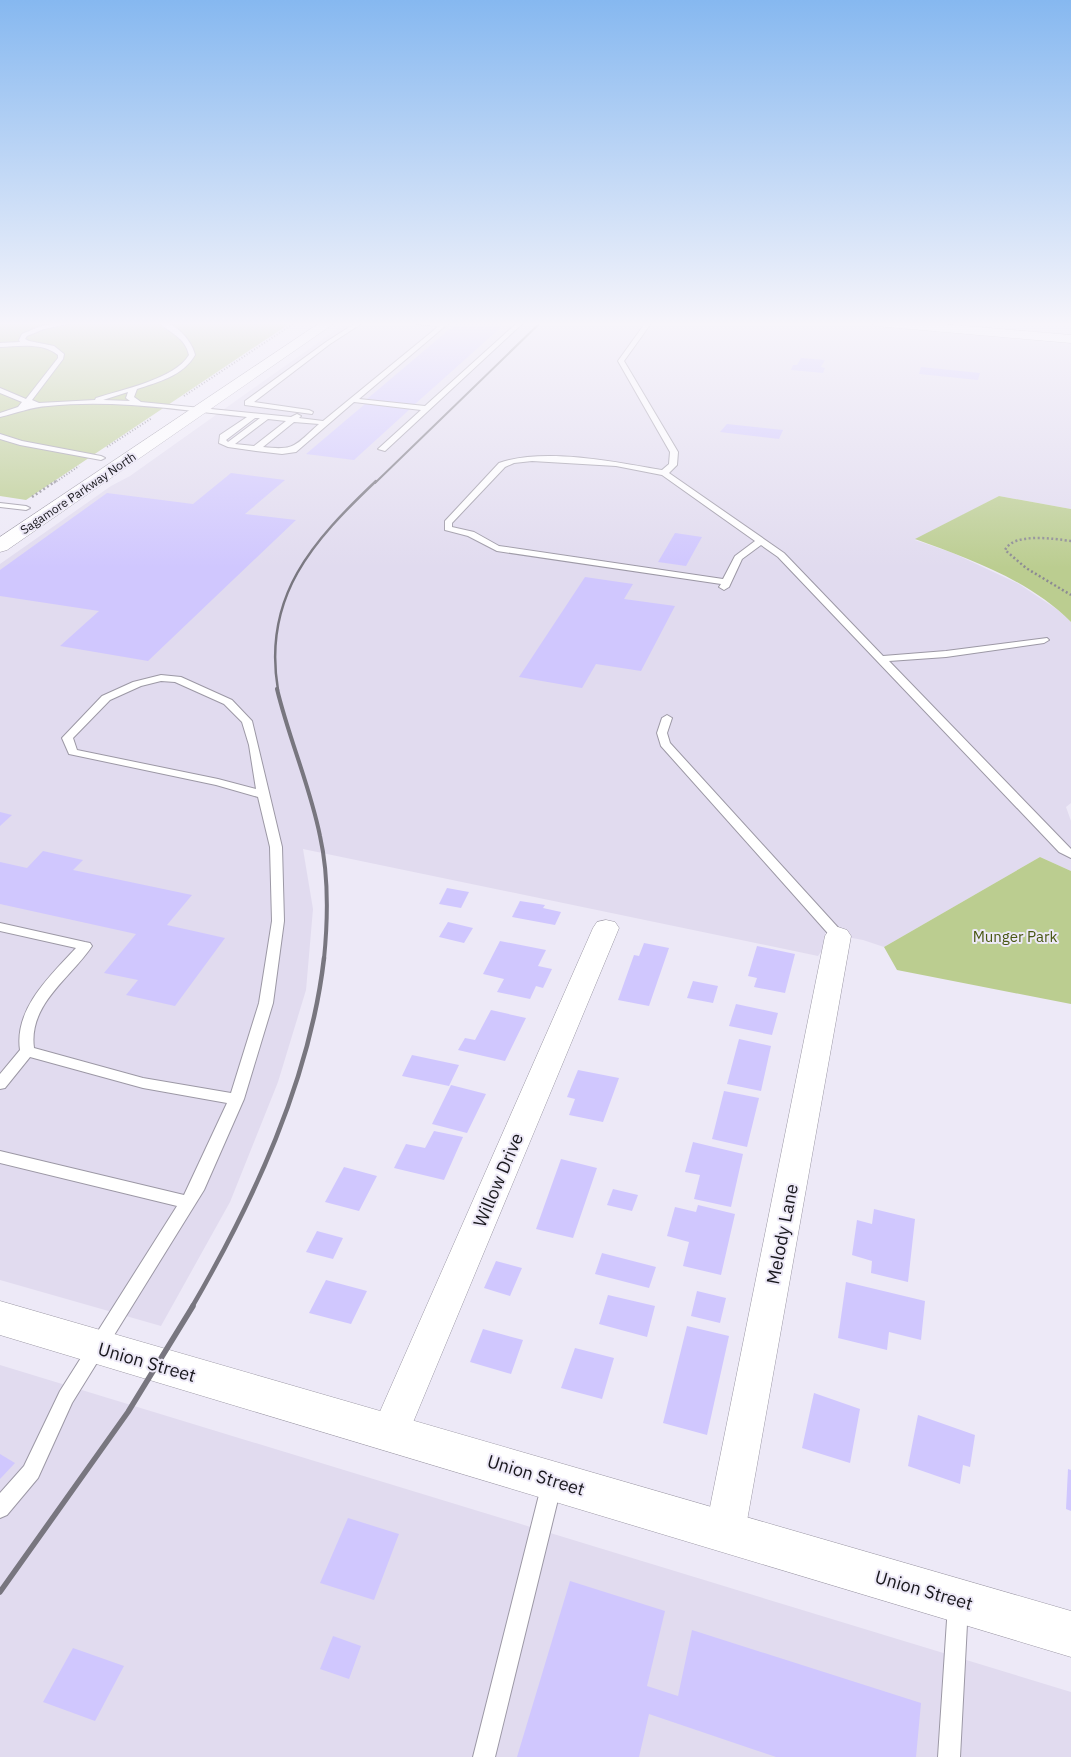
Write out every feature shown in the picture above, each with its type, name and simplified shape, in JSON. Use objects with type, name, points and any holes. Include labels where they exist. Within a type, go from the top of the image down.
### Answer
[{"type":"main road","name":"Sagamore Parkway North","points":[[93,461],[178,404]]},
{"type":"main road","name":"Sagamore Parkway North","points":[[0,546],[208,404]]},
{"type":"main road","name":"Sagamore Parkway North","points":[[6,522],[22,508],[41,498]]},
{"type":"main road","name":"Union Street","points":[[0,1318],[1071,1634]]},
{"type":"street","name":"Willow Drive","points":[[390,1432],[606,928]]},
{"type":"street","name":"Melody Lane","points":[[725,1532],[838,936]]},
{"type":"lane","points":[[19,408],[24,404]]},
{"type":"lane","points":[[0,415],[19,408],[42,404]]},
{"type":"lane","points":[[147,404],[325,423]]},
{"type":"lane","points":[[255,404],[326,414],[345,404]]},
{"type":"lane","points":[[389,404],[426,408]]},
{"type":"lane","points":[[382,449],[430,404]]},
{"type":"lane","points":[[646,404],[674,452],[673,465],[664,473]]},
{"type":"lane","points":[[256,449],[303,411]]},
{"type":"lane","points":[[254,415],[223,437],[222,441],[228,445],[256,449],[282,452],[293,450],[325,423],[326,414]]},
{"type":"lane","points":[[228,445],[267,416]]},
{"type":"lane","points":[[0,436],[20,443],[93,461]]},
{"type":"lane","points":[[760,541],[738,558],[725,584],[497,548],[471,534],[448,528],[448,524],[502,465],[513,461],[532,459],[579,461],[616,464],[664,473],[781,555],[1063,848],[1071,854]]},
{"type":"lane","points":[[0,505],[22,508]]},
{"type":"lane","points":[[881,659],[946,654],[1044,640]]},
{"type":"lane","points":[[0,1508],[31,1472],[66,1397],[196,1190],[236,1099],[266,1003],[278,921],[276,847],[263,795],[254,745],[247,721],[228,702],[177,678],[161,678],[137,684],[106,698],[67,738],[73,752],[218,782],[263,795]]},
{"type":"lane","points":[[667,718],[662,733],[665,744],[838,936]]},
{"type":"lane","points":[[0,927],[85,946],[47,990],[27,1025],[24,1042],[27,1051]]},
{"type":"lane","points":[[27,1051],[143,1083],[236,1099]]},
{"type":"lane","points":[[0,1084],[27,1051]]},
{"type":"lane","points":[[0,1157],[189,1202]]},
{"type":"lane","points":[[484,1757],[552,1480]]},
{"type":"lane","points":[[949,1757],[958,1600]]},
{"type":"path","points":[[22,508],[177,404]]},
{"type":"path","points":[[1071,541],[1029,539],[1014,541],[1006,546],[1005,550],[1017,562],[1057,584],[1071,595]]},
{"type":"shaded area","points":[[231,404],[1071,404],[1071,509],[999,496],[915,540],[953,553],[1019,584],[1058,610],[1071,622],[1071,803],[1066,807],[1071,821],[1071,871],[1040,857],[884,947],[863,940],[825,933],[827,943],[818,956],[303,849],[313,909],[306,990],[278,1082],[230,1202],[161,1326],[0,1280],[0,564],[111,486],[130,476]]},
{"type":"shaded area","points":[[0,1365],[1071,1692],[1071,1757],[0,1757]]},
{"type":"green space","points":[[0,404],[169,404],[26,500],[0,496]]},
{"type":"green space","points":[[999,496],[1071,509],[1071,622],[1037,594],[998,572],[957,554],[915,539]]},
{"type":"green space","name":"Munger Park","points":[[1040,857],[1071,871],[1071,1004],[897,970],[884,947]]},
{"type":"building","points":[[365,404],[410,409],[354,460],[306,454]]},
{"type":"building","points":[[727,424],[783,430],[779,439],[720,432]]},
{"type":"building","points":[[231,473],[285,480],[245,514],[296,520],[148,661],[60,646],[99,611],[0,596],[0,570],[107,493],[193,504]]},
{"type":"building","points":[[675,533],[702,537],[686,566],[658,562]]},
{"type":"building","points":[[585,577],[633,584],[624,599],[675,606],[641,671],[596,664],[582,688],[519,677]]},
{"type":"building","points":[[0,812],[12,815],[0,826]]},
{"type":"building","points":[[43,851],[83,860],[73,870],[192,895],[167,925],[225,938],[175,1006],[126,995],[138,980],[104,973],[136,934],[0,904],[0,862],[27,868]]},
{"type":"building","points":[[447,888],[469,892],[461,908],[439,904]]},
{"type":"building","points":[[520,901],[545,905],[543,908],[561,912],[555,925],[512,917]]},
{"type":"building","points":[[448,922],[473,928],[464,943],[439,937]]},
{"type":"building","points":[[500,941],[546,950],[538,966],[552,969],[543,988],[536,986],[530,999],[497,992],[504,979],[483,974]]},
{"type":"building","points":[[644,943],[669,948],[649,1006],[618,1000],[634,955],[639,956]]},
{"type":"building","points":[[757,946],[795,954],[785,993],[754,987],[757,978],[748,976]]},
{"type":"building","points":[[693,981],[718,986],[713,1003],[687,998]]},
{"type":"building","points":[[736,1004],[778,1013],[772,1035],[729,1026]]},
{"type":"building","points":[[491,1010],[526,1018],[505,1061],[458,1050],[465,1038],[475,1040]]},
{"type":"building","points":[[739,1039],[771,1046],[761,1091],[727,1084]]},
{"type":"building","points":[[412,1055],[459,1065],[449,1086],[402,1076]]},
{"type":"building","points":[[578,1070],[619,1078],[603,1122],[569,1115],[575,1099],[567,1097]]},
{"type":"building","points":[[451,1085],[486,1094],[467,1133],[432,1124]]},
{"type":"building","points":[[724,1091],[759,1098],[747,1147],[712,1139]]},
{"type":"building","points":[[434,1131],[463,1137],[444,1180],[394,1168],[406,1144],[425,1148]]},
{"type":"building","points":[[693,1142],[743,1154],[731,1207],[694,1199],[700,1175],[685,1172]]},
{"type":"building","points":[[561,1159],[597,1168],[573,1238],[536,1229]]},
{"type":"building","points":[[344,1167],[377,1176],[359,1211],[325,1202]]},
{"type":"building","points":[[613,1189],[638,1195],[632,1211],[607,1205]]},
{"type":"building","points":[[698,1205],[735,1214],[721,1275],[683,1266],[689,1242],[667,1236],[675,1207],[696,1212]]},
{"type":"building","points":[[874,1209],[915,1219],[908,1282],[871,1273],[872,1261],[852,1255],[857,1220],[872,1224]]},
{"type":"building","points":[[317,1231],[343,1238],[333,1259],[306,1252]]},
{"type":"building","points":[[602,1253],[656,1267],[649,1288],[595,1274]]},
{"type":"building","points":[[496,1261],[522,1268],[510,1296],[484,1288]]},
{"type":"building","points":[[326,1280],[367,1291],[351,1324],[309,1313]]},
{"type":"building","points":[[846,1282],[925,1301],[921,1340],[889,1332],[887,1350],[838,1338]]},
{"type":"building","points":[[697,1291],[726,1298],[720,1323],[691,1316]]},
{"type":"building","points":[[608,1295],[655,1306],[647,1337],[599,1324]]},
{"type":"building","points":[[687,1326],[729,1336],[707,1435],[663,1423]]},
{"type":"building","points":[[483,1329],[523,1340],[511,1374],[470,1362]]},
{"type":"building","points":[[575,1348],[614,1358],[602,1399],[561,1388]]},
{"type":"building","points":[[814,1393],[860,1409],[850,1463],[802,1448]]},
{"type":"building","points":[[918,1415],[975,1435],[970,1467],[963,1465],[960,1484],[908,1466]]},
{"type":"building","points":[[0,1454],[15,1463],[0,1479]]},
{"type":"building","points":[[1068,1469],[1071,1470],[1071,1511],[1066,1509]]},
{"type":"building","points":[[348,1518],[399,1534],[374,1600],[320,1583]]},
{"type":"building","points":[[570,1581],[665,1611],[647,1686],[678,1696],[692,1630],[921,1703],[916,1757],[776,1757],[649,1714],[639,1757],[517,1757]]},
{"type":"building","points":[[333,1636],[361,1646],[349,1679],[320,1669]]},
{"type":"building","points":[[73,1648],[124,1666],[95,1721],[43,1702]]},
{"type":"railway","points":[[375,483],[456,404]]},
{"type":"railway","points":[[278,690],[275,656],[278,626],[285,598],[297,573],[313,549],[353,503],[376,481]]},
{"type":"railway","points":[[277,689],[311,799],[323,851],[327,898],[324,959]]},
{"type":"railway","points":[[192,1307],[215,1267],[257,1183],[276,1139],[306,1049],[317,1004],[324,958]]},
{"type":"railway","points":[[0,1592],[128,1412],[193,1306]]}]
